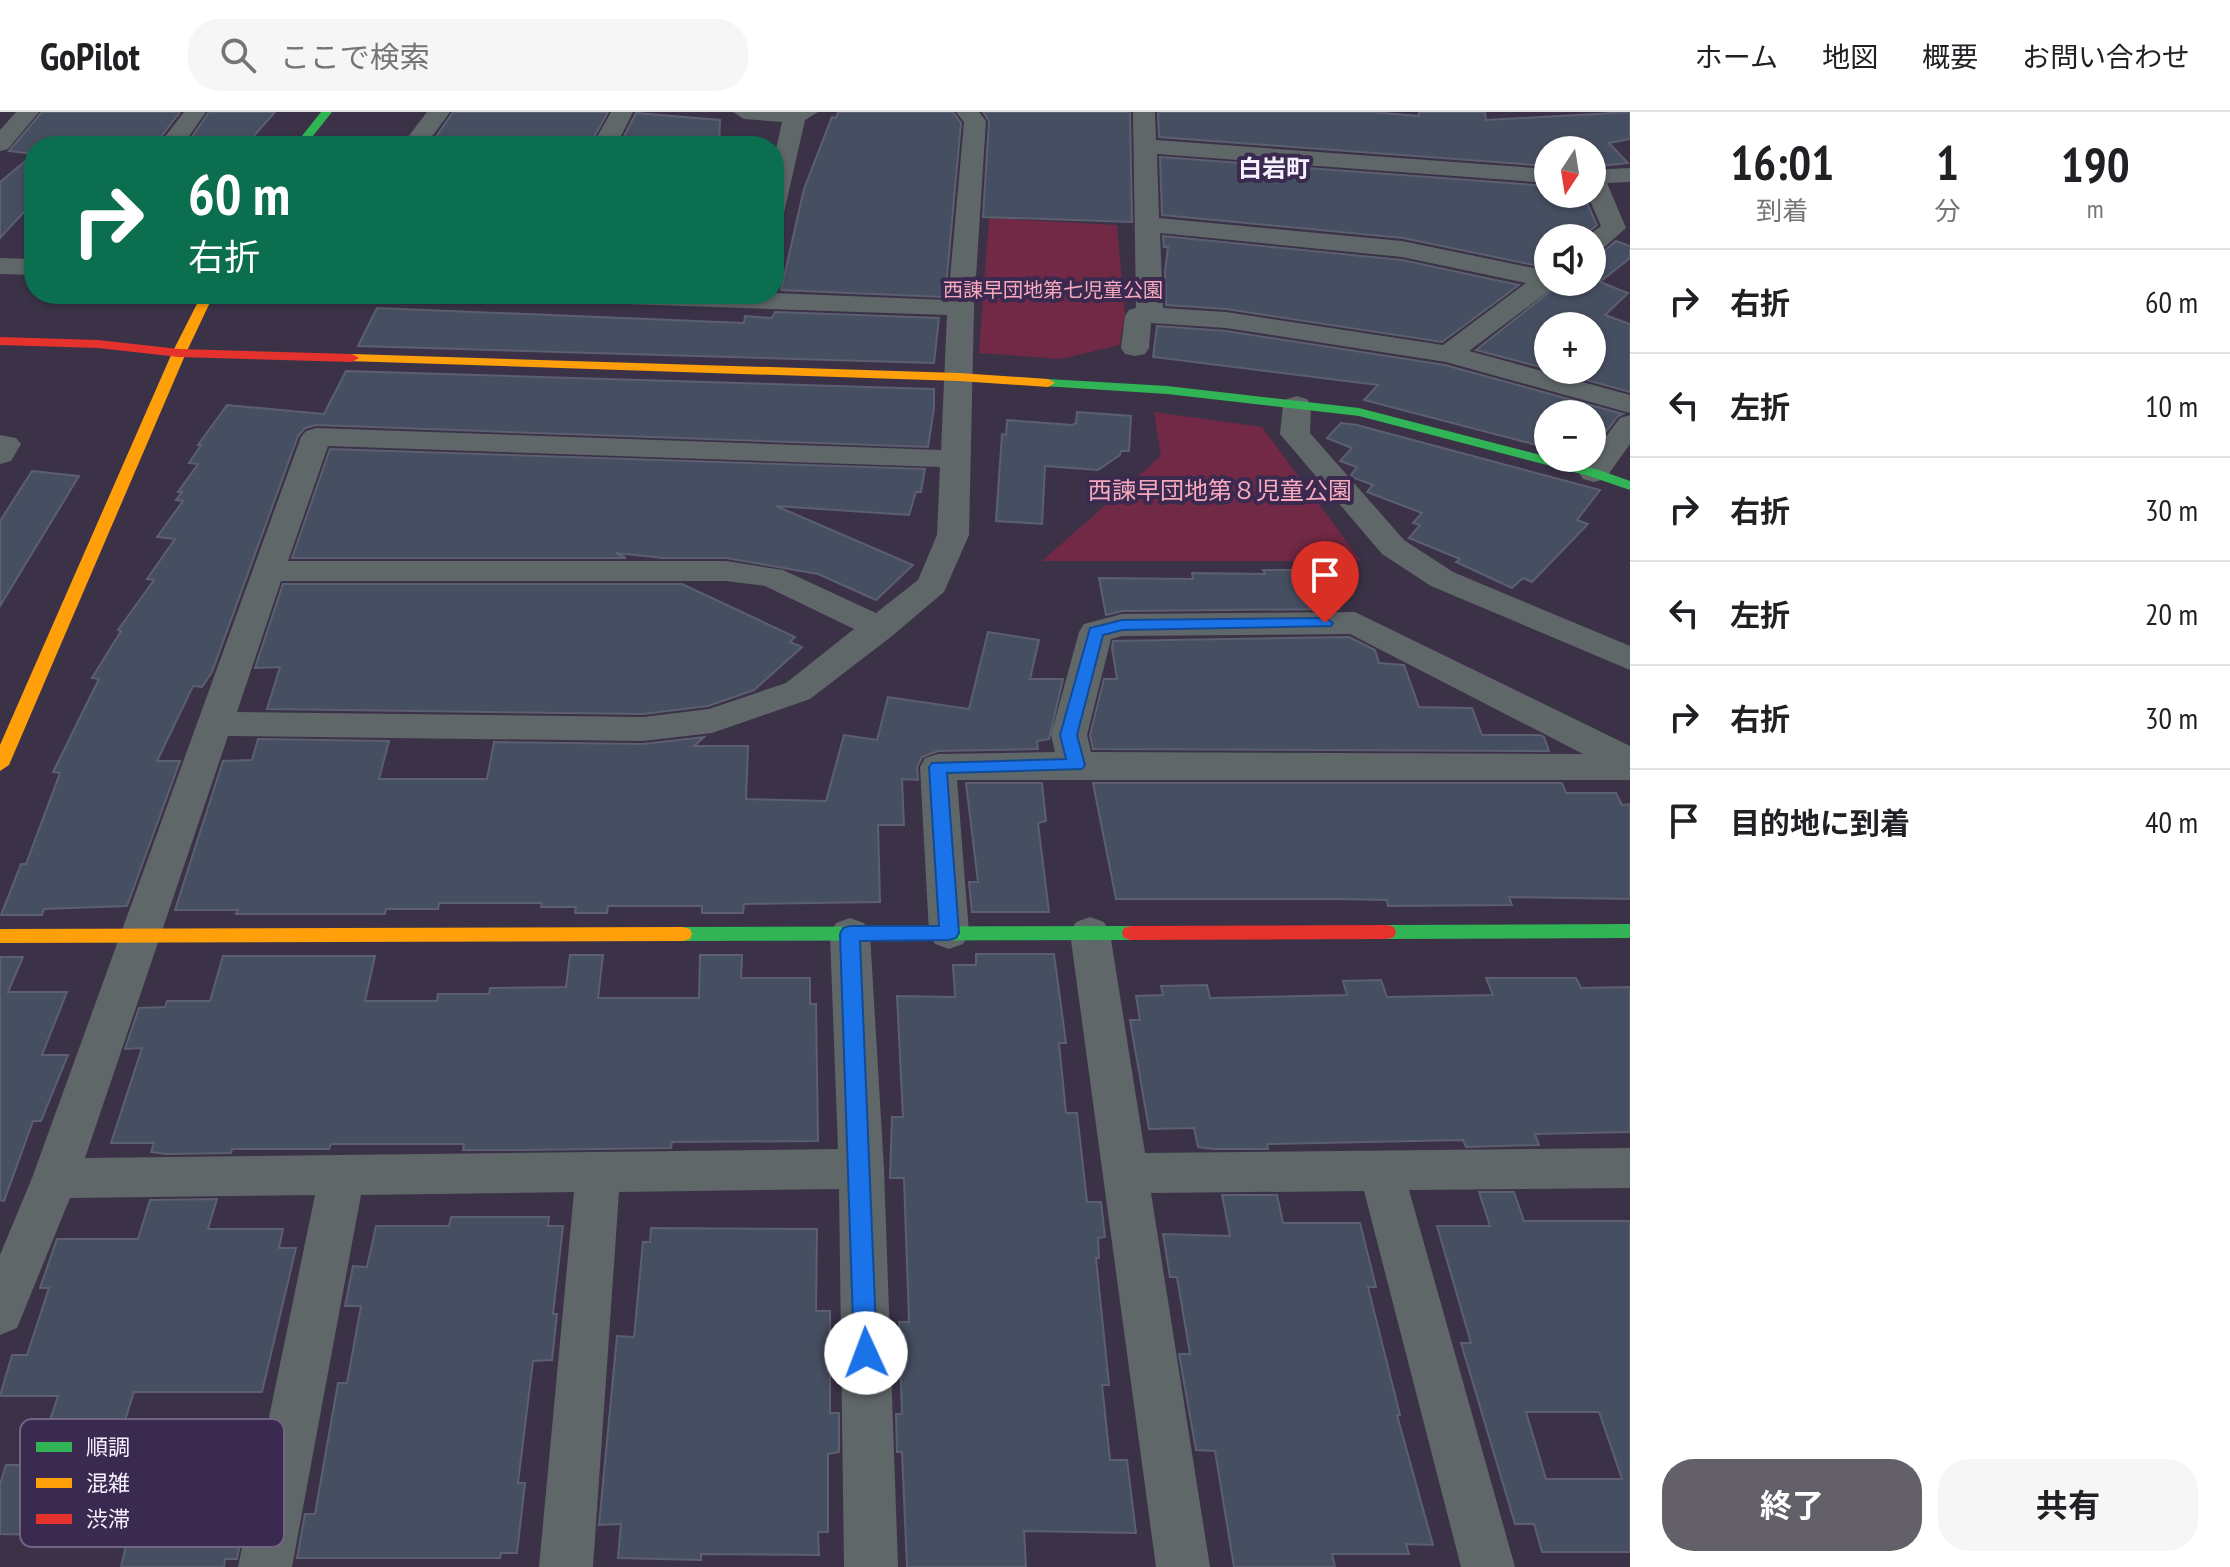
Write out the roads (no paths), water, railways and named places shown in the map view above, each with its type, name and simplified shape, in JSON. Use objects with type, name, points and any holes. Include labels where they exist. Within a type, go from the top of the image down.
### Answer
[{"type":"street","points":[[0,144],[28,112]]},
{"type":"street","points":[[177,136],[195,112]]},
{"type":"street","points":[[307,136],[327,112]]},
{"type":"street","points":[[421,136],[439,112]]},
{"type":"street","points":[[609,136],[622,112]]},
{"type":"street","points":[[744,112],[801,114],[784,176]]},
{"type":"street","points":[[215,724],[643,729],[712,721],[798,691],[880,628],[932,585],[953,535],[961,308],[975,121],[967,112]]},
{"type":"street","points":[[1144,112],[1150,315]]},
{"type":"street","points":[[1145,146],[1534,175]]},
{"type":"street","points":[[1606,176],[1630,175]]},
{"type":"street","points":[[1605,208],[1614,228],[1606,234]]},
{"type":"street","points":[[1148,224],[1402,249],[1534,276]]},
{"type":"street","points":[[0,266],[24,267]]},
{"type":"street","points":[[1448,354],[1534,289]]},
{"type":"street","points":[[784,299],[961,308]]},
{"type":"street","points":[[0,765],[203,304]]},
{"type":"street","points":[[1135,348],[1138,316],[1226,320],[1448,354],[1630,404]]},
{"type":"street","points":[[0,341],[98,344],[179,353],[1087,383],[1359,412],[1594,473],[1630,486]]},
{"type":"street","points":[[109,364],[179,353]]},
{"type":"street","points":[[1297,405],[1295,434],[1393,547],[1442,579],[1630,659]]},
{"type":"street","points":[[1594,473],[1630,424]]},
{"type":"street","points":[[0,1312],[55,1178],[316,437],[956,459]]},
{"type":"street","points":[[0,444],[6,444],[0,455]]},
{"type":"street","points":[[269,571],[726,571],[772,577],[880,628]]},
{"type":"street","points":[[1076,765],[1069,735],[1096,632],[1122,625],[1355,623],[1630,764]]},
{"type":"street","points":[[949,933],[938,767],[1630,764]]},
{"type":"street","points":[[0,936],[1630,931]]},
{"type":"street","points":[[1090,933],[1183,1567]]},
{"type":"street","points":[[850,934],[861,1169],[871,1567]]},
{"type":"street","points":[[1125,1173],[1630,1168]]},
{"type":"street","points":[[55,1178],[861,1169]]},
{"type":"street","points":[[1381,1171],[1488,1567]]},
{"type":"street","points":[[566,1567],[598,1173]]},
{"type":"street","points":[[284,1470],[342,1175]]},
{"type":"street","points":[[265,1567],[269,1547]]},
{"type":"district","name":"白岩町","points":[[1274,168]]},
{"type":"park label","name":"西諌早団地第七児童公園","points":[[1053,290]]},
{"type":"park label","name":"西諫早団地第８児童公園","points":[[1220,490]]}]
